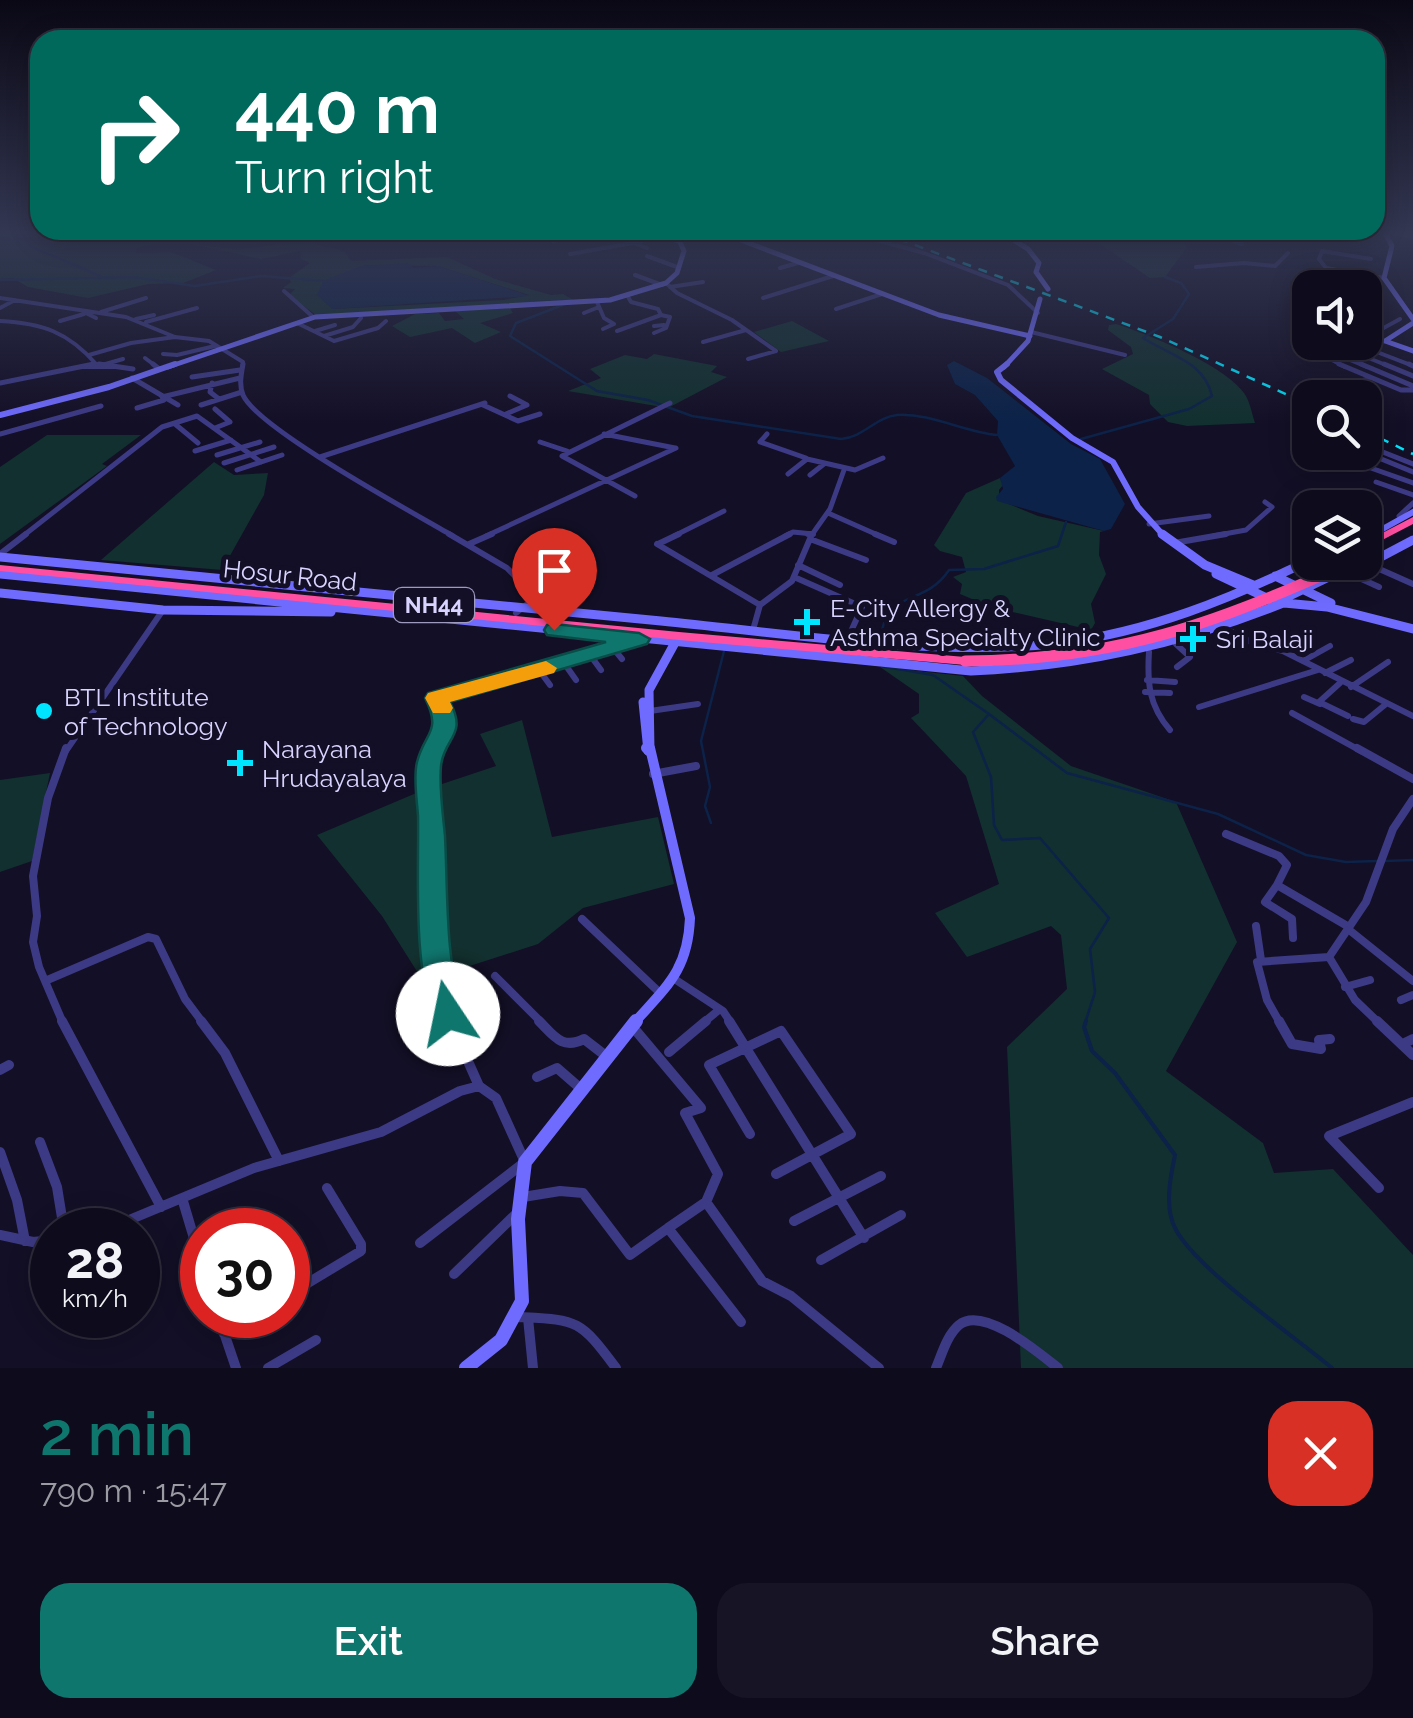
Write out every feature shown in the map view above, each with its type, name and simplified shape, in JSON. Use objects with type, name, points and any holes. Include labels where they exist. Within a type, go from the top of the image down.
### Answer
[{"type":"highway","points":[[1382,535],[1412,516]]},
{"type":"highway","points":[[1382,551],[1413,535]]},
{"type":"highway","name":"Hosur Road","points":[[0,563],[165,588],[677,639],[934,656]]},
{"type":"highway","name":"Hosur Road","points":[[0,563],[518,610],[875,651]]},
{"type":"highway","name":"NH44","points":[[962,657],[1055,652],[1146,636],[1304,580]]},
{"type":"highway","name":"NH44","points":[[934,656],[1051,660],[1166,638],[1321,580]]},
{"type":"main road","points":[[1040,299],[1031,334],[1019,358],[997,372],[998,376],[1077,441]]},
{"type":"main road","points":[[1385,340],[1413,321]]},
{"type":"main road","points":[[1385,340],[1413,351]]},
{"type":"street","points":[[289,297],[315,320]]},
{"type":"street","points":[[163,354],[218,347],[315,320],[598,304],[621,297]]},
{"type":"street","points":[[628,297],[631,302],[655,307],[661,315]]},
{"type":"street","points":[[687,297],[776,351],[748,359]]},
{"type":"street","points":[[836,309],[872,297]]},
{"type":"street","points":[[893,297],[958,321],[1125,355]]},
{"type":"street","points":[[1020,297],[1038,314]]},
{"type":"street","points":[[1397,297],[1413,321]]},
{"type":"street","points":[[0,298],[92,311],[98,316]]},
{"type":"street","points":[[98,316],[146,298]]},
{"type":"street","points":[[0,308],[16,300]]},
{"type":"street","points":[[584,313],[598,304]]},
{"type":"street","points":[[598,304],[604,318],[614,324],[603,329]]},
{"type":"street","points":[[145,322],[197,308]]},
{"type":"street","points":[[60,321],[92,311]]},
{"type":"street","points":[[84,314],[145,322],[181,344]]},
{"type":"street","points":[[135,320],[154,315]]},
{"type":"street","points":[[617,331],[661,315],[677,323]]},
{"type":"street","points":[[654,330],[670,317]]},
{"type":"street","points":[[323,336],[353,327],[361,318]]},
{"type":"street","points":[[1382,328],[1400,319]]},
{"type":"street","points":[[0,321],[40,323],[81,343],[99,364],[133,369]]},
{"type":"street","points":[[301,325],[334,341],[378,328],[386,321]]},
{"type":"street","points":[[314,332],[335,325]]},
{"type":"street","points":[[703,342],[747,330]]},
{"type":"street","points":[[89,355],[132,342],[173,337],[208,341],[243,362],[242,392],[262,416],[320,457],[468,544],[533,590],[536,597],[518,610]]},
{"type":"street","points":[[0,415],[213,354],[218,347]]},
{"type":"street","points":[[1382,354],[1413,366]]},
{"type":"street","points":[[145,358],[158,368]]},
{"type":"street","points":[[0,383],[124,359]]},
{"type":"street","points":[[1310,361],[1315,360]]},
{"type":"street","points":[[1330,360],[1401,390],[1413,388]]},
{"type":"street","points":[[1349,360],[1413,388]]},
{"type":"street","points":[[1373,360],[1413,376]]},
{"type":"street","points":[[192,377],[240,370]]},
{"type":"street","points":[[1363,380],[1370,377]]},
{"type":"street","points":[[132,378],[178,406]]},
{"type":"street","points":[[137,408],[212,383],[240,378]]},
{"type":"street","points":[[212,383],[210,392],[219,399]]},
{"type":"street","points":[[200,405],[242,392]]},
{"type":"street","points":[[505,414],[527,406],[510,396]]},
{"type":"street","points":[[320,457],[457,409],[485,403]]},
{"type":"street","points":[[415,412],[428,420],[482,405],[518,421],[529,421],[540,414]]},
{"type":"street","points":[[0,434],[101,406]]},
{"type":"street","points":[[635,496],[562,458],[664,406]]},
{"type":"street","points":[[214,428],[230,422],[215,409]]},
{"type":"street","points":[[0,563],[124,455],[174,423],[195,416],[261,462]]},
{"type":"street","points":[[174,423],[198,443]]},
{"type":"street","points":[[468,544],[676,448],[604,434]]},
{"type":"street","points":[[767,434],[760,442],[844,470],[862,470],[883,458]]},
{"type":"street","points":[[194,451],[231,440]]},
{"type":"street","points":[[1077,441],[1113,462],[1119,481],[1147,523],[1177,550],[1280,602],[1327,606],[1413,627]]},
{"type":"street","points":[[217,455],[260,442]]},
{"type":"street","points":[[540,442],[568,452]]},
{"type":"street","points":[[224,463],[274,447]]},
{"type":"street","points":[[1382,452],[1413,464]]},
{"type":"street","points":[[237,470],[282,455]]},
{"type":"street","points":[[788,474],[808,459]]},
{"type":"street","points":[[1382,460],[1413,472]]},
{"type":"street","points":[[810,475],[825,464]]},
{"type":"street","points":[[752,630],[760,605],[786,590],[794,578],[812,536],[828,513],[844,470]]},
{"type":"street","points":[[1376,470],[1413,483]]},
{"type":"street","points":[[1376,482],[1413,499],[1398,516],[1382,526]]},
{"type":"street","points":[[1172,543],[1246,530],[1272,508],[1265,502]]},
{"type":"street","points":[[724,511],[656,544],[760,605]]},
{"type":"street","points":[[828,513],[894,542]]},
{"type":"street","points":[[1147,523],[1209,516]]},
{"type":"street","points":[[1398,516],[1412,516]]},
{"type":"street","points":[[1382,529],[1412,516]]},
{"type":"street","points":[[1147,523],[1172,543],[1253,589]]},
{"type":"street","points":[[710,576],[793,532],[812,536],[866,560]]},
{"type":"street","points":[[798,565],[840,586]]},
{"type":"street","points":[[1382,569],[1413,584]]},
{"type":"street","points":[[934,656],[1078,644],[1155,627],[1292,572]]},
{"type":"street","points":[[1278,577],[1306,592],[1413,627]]},
{"type":"street","points":[[794,578],[862,606],[848,638]]},
{"type":"street","points":[[1306,592],[1320,580]]},
{"type":"street","points":[[518,610],[600,612],[848,638],[875,651],[971,671],[1066,666],[1149,652],[1328,580]]},
{"type":"street","points":[[1367,580],[1379,587]]},
{"type":"street","points":[[165,588],[257,601],[639,639],[677,639]]},
{"type":"street","points":[[875,651],[1088,639],[1156,622],[1253,589]]},
{"type":"street","points":[[0,593],[163,610],[361,610]]},
{"type":"street","points":[[934,656],[952,664],[1008,665],[1120,656],[1224,628],[1280,602]]},
{"type":"street","points":[[163,610],[68,744],[56,770],[41,824],[33,876],[33,942],[45,981],[68,1034],[162,1207],[280,1161],[381,1132],[460,1091],[480,1086]]},
{"type":"street","points":[[1155,627],[1190,657],[1177,667]]},
{"type":"street","points":[[1224,628],[1254,644],[1279,649],[1340,683],[1413,716]]},
{"type":"street","points":[[1279,649],[1305,634]]},
{"type":"street","points":[[533,1368],[522,1318],[525,1162],[496,1098],[480,1086],[454,1035],[442,994],[428,763],[446,730],[446,716],[436,698],[639,639]]},
{"type":"street","points":[[420,1243],[525,1162],[673,978],[689,946],[690,918],[652,774],[646,712],[650,690],[677,639]]},
{"type":"street","points":[[1302,661],[1330,646]]},
{"type":"street","points":[[613,648],[622,659]]},
{"type":"street","points":[[1149,652],[1146,692],[1152,709],[1170,730]]},
{"type":"street","points":[[590,655],[601,670]]},
{"type":"street","points":[[1198,707],[1352,660]]},
{"type":"street","points":[[564,662],[576,680]]},
{"type":"street","points":[[1350,688],[1388,662]]},
{"type":"street","points":[[539,670],[550,685]]},
{"type":"street","points":[[1147,680],[1174,682]]},
{"type":"street","points":[[1321,705],[1321,700],[1340,683]]},
{"type":"street","points":[[1146,692],[1170,693]]},
{"type":"street","points":[[1304,696],[1360,725],[1386,704]]},
{"type":"street","points":[[646,712],[698,704]]},
{"type":"street","points":[[1292,714],[1413,779]]},
{"type":"street","points":[[652,774],[696,766]]},
{"type":"street","points":[[1330,957],[1374,887],[1386,857],[1387,834],[1413,799]]},
{"type":"street","points":[[1226,834],[1284,861],[1278,885],[1349,928],[1413,981]]},
{"type":"street","points":[[1278,885],[1265,902],[1292,920],[1292,938]]},
{"type":"street","points":[[582,919],[660,993]]},
{"type":"street","points":[[1256,926],[1261,960]]},
{"type":"street","points":[[45,981],[148,937],[156,939],[185,999],[226,1054],[280,1161]]},
{"type":"street","points":[[1330,957],[1257,962],[1266,1000],[1292,1044],[1322,1049],[1320,1040],[1330,1039]]},
{"type":"street","points":[[1330,957],[1345,987],[1408,1042],[1413,1056]]},
{"type":"street","points":[[495,976],[562,1044],[572,1045],[584,1039],[607,1056]]},
{"type":"street","points":[[673,978],[720,1009],[864,1238]]},
{"type":"street","points":[[1345,987],[1370,980]]},
{"type":"street","points":[[1401,1000],[1413,995]]},
{"type":"street","points":[[668,1052],[720,1009]]},
{"type":"street","points":[[454,1274],[522,1204],[560,1191],[583,1193],[630,1255],[706,1202],[718,1174],[685,1113],[701,1108],[632,1026]]},
{"type":"street","points":[[750,1134],[709,1065],[781,1031],[851,1134],[776,1174]]},
{"type":"street","points":[[538,1077],[557,1068],[581,1089]]},
{"type":"street","points":[[1378,1188],[1329,1136],[1413,1102]]},
{"type":"street","points":[[40,1142],[57,1186],[60,1208]]},
{"type":"street","points":[[0,1152],[25,1241]]},
{"type":"street","points":[[794,1221],[882,1176]]},
{"type":"street","points":[[310,1281],[360,1251],[361,1244],[328,1188]]},
{"type":"street","points":[[182,1198],[185,1208]]},
{"type":"street","points":[[706,1202],[762,1281],[790,1296],[879,1368]]},
{"type":"street","points":[[821,1260],[901,1214]]},
{"type":"street","points":[[668,1228],[741,1322]]},
{"type":"street","points":[[0,1235],[30,1241]]},
{"type":"street","points":[[467,1368],[490,1352],[522,1318],[572,1318],[584,1325],[616,1368]]},
{"type":"street","points":[[936,1368],[958,1324],[966,1319],[980,1319],[1001,1329],[1058,1368]]},
{"type":"street","points":[[225,1338],[236,1368]]},
{"type":"street","points":[[268,1368],[316,1340]]},
{"type":"green space","points":[[291,297],[328,297],[332,309],[519,297],[568,297],[577,302],[316,315]]},
{"type":"green space","points":[[510,308],[513,313],[480,323],[501,332],[475,343],[452,328],[410,337],[392,326],[415,314],[439,313],[445,321],[464,319],[455,311]]},
{"type":"green space","points":[[792,321],[829,341],[781,352],[754,332]]},
{"type":"green space","points":[[1116,324],[1166,343],[1220,372],[1244,393],[1255,423],[1187,426],[1168,422],[1150,404],[1149,395],[1102,369],[1133,354],[1131,347],[1108,330],[1109,325]]},
{"type":"green space","points":[[654,354],[717,366],[711,372],[727,377],[668,408],[568,391],[601,378],[590,369],[625,355],[647,359]]},
{"type":"green space","points":[[47,435],[141,435],[102,464],[107,466],[0,544],[0,467]]},
{"type":"green space","points":[[214,462],[234,475],[268,473],[264,495],[222,570],[101,560]]},
{"type":"green space","points":[[1000,478],[1003,485],[999,500],[1038,516],[1104,531],[1100,532],[1099,555],[1106,574],[1091,604],[1095,623],[1091,630],[991,607],[960,594],[962,584],[953,577],[966,572],[962,557],[940,551],[934,545],[966,493]]},
{"type":"green space","points":[[880,667],[963,676],[982,696],[1071,766],[1176,802],[1237,942],[1166,1071],[1263,1143],[1274,1173],[1333,1169],[1413,1255],[1413,1368],[1021,1368],[1007,1047],[1067,989],[1061,935],[1051,926],[967,957],[935,913],[999,884],[966,776],[911,718],[919,713],[919,694]]},
{"type":"green space","points":[[522,720],[552,837],[658,817],[674,884],[583,908],[538,944],[423,981],[382,916],[317,835],[421,791],[496,766],[480,734]]},
{"type":"green space","points":[[50,773],[32,861],[0,872],[0,780]]},
{"type":"water","points":[[319,297],[517,297],[332,309]]},
{"type":"water","points":[[954,361],[987,378],[1071,444],[1100,459],[1125,504],[1111,529],[1104,531],[997,501],[1003,489],[1000,478],[1015,466],[997,435],[998,421],[975,395],[955,384],[947,365]]},
{"type":"waterway","points":[[1081,439],[1189,409],[1212,396],[1194,367],[1143,338],[1173,319],[1187,297]]},
{"type":"waterway","points":[[534,302],[562,301]]},
{"type":"waterway","points":[[568,303],[516,323],[510,336],[597,391],[648,400],[692,416],[841,439],[897,415],[997,435]]},
{"type":"waterway","points":[[880,652],[882,631],[895,607],[927,591],[949,570],[984,569],[1058,546],[1066,522]]},
{"type":"waterway","points":[[711,823],[705,806],[710,787],[701,741],[724,651]]},
{"type":"waterway","points":[[886,667],[933,675],[989,714]]},
{"type":"waterway","points":[[989,714],[1067,773],[1218,814],[1306,855],[1346,862],[1377,861]]},
{"type":"waterway","points":[[989,714],[973,732],[991,777],[994,825],[1002,840],[1040,838],[1109,918],[1090,949],[1095,992],[1085,1023]]},
{"type":"waterway","points":[[1385,861],[1413,860]]},
{"type":"waterway","points":[[1086,1021],[1084,1027],[1092,1051],[1115,1073],[1175,1155],[1169,1203],[1172,1222],[1187,1246],[1225,1283],[1332,1368]]},
{"type":"railway","points":[[1053,297],[1160,337],[1292,397]]},
{"type":"railway","points":[[1382,439],[1413,454]]},
{"type":"slow traffic","points":[[441,708],[436,698],[546,668]]},
{"type":"place","name":"E-City Allergy & Asthma Specialty Clinic","points":[[807,622]]},
{"type":"place","name":"Sri Balaji","points":[[1193,639]]},
{"type":"place","name":"BTL Institute of Technology","points":[[44,711]]},
{"type":"place","name":"Narayana Hrudayalaya","points":[[240,763]]},
{"type":"route","points":[[448,1014],[442,994],[435,924],[428,763],[446,730],[446,716],[436,698],[639,639],[554,630]]}]
